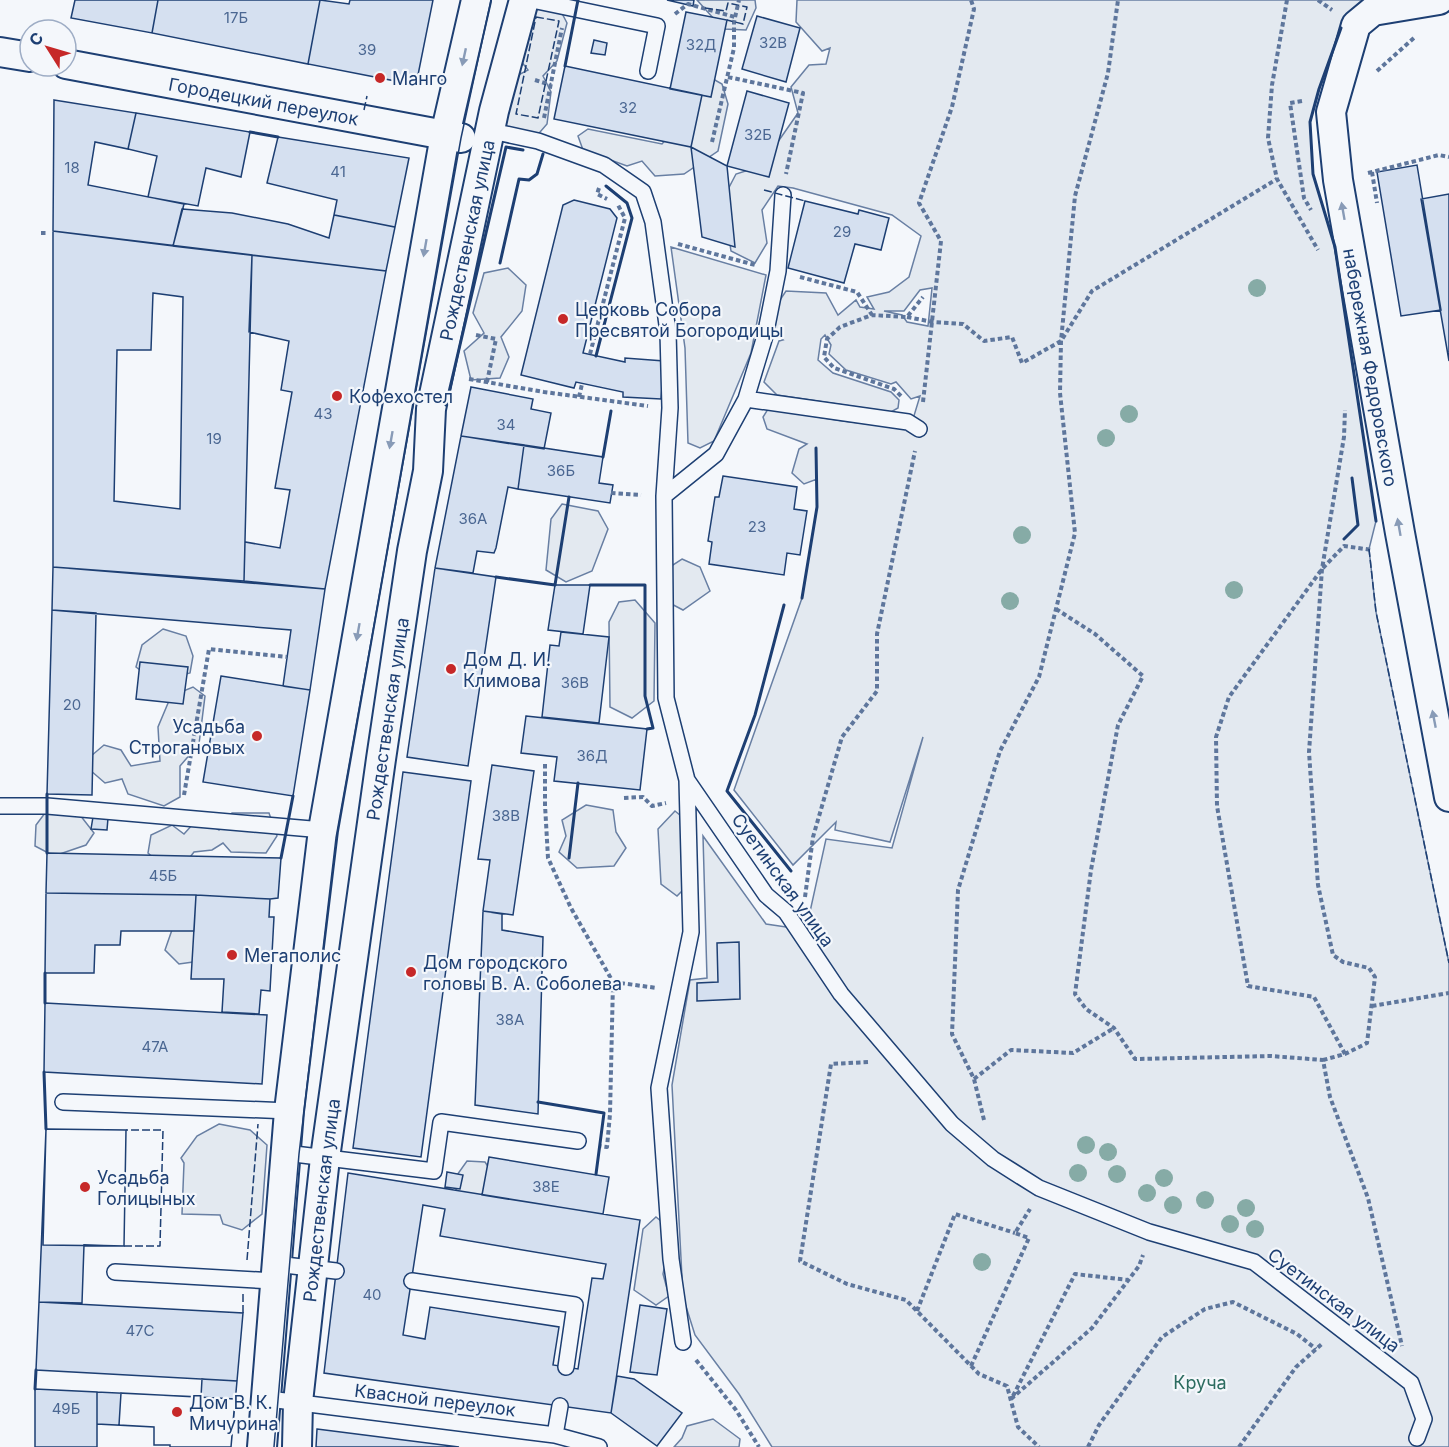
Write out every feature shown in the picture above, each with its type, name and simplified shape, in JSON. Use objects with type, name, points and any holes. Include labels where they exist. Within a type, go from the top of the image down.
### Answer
[{"type":"street","name":"Рождественская улица","points":[[262,1447],[290,1111],[323,830],[453,137],[476,0]]},
{"type":"street","name":"Рождественская улица","points":[[297,1447],[298,1402],[324,1270],[325,1158],[384,735],[412,551],[428,471],[430,409],[489,135],[524,0]]},
{"type":"street","name":"набережная Федоровского","points":[[1439,0],[1373,11],[1356,25],[1331,112],[1338,180],[1449,797]]},
{"type":"street","points":[[0,52],[18,55]]},
{"type":"street","name":"Городецкий переулок","points":[[78,66],[453,137]]},
{"type":"lane","points":[[532,0],[657,26],[648,71]]},
{"type":"lane","name":"Суетинская улица","points":[[453,137],[501,133],[538,141],[604,165],[643,192],[653,222],[668,332],[670,408],[664,496],[666,698],[687,780],[766,895],[786,912],[841,994],[952,1124],[993,1158],[1039,1188],[1116,1219],[1149,1232],[1254,1263],[1411,1383]]},
{"type":"lane","points":[[664,496],[716,454],[746,399],[765,336],[778,271],[783,195]]},
{"type":"lane","points":[[746,399],[914,426]]},
{"type":"lane","points":[[683,1342],[670,1259],[659,1089],[691,932],[687,780]]},
{"type":"lane","points":[[0,806],[47,806],[323,830]]},
{"type":"lane","points":[[63,1102],[290,1111]]},
{"type":"lane","points":[[286,1153],[434,1171],[441,1122],[578,1141]]},
{"type":"lane","points":[[115,1272],[324,1270]]},
{"type":"lane","points":[[412,1281],[575,1305],[566,1367]]},
{"type":"lane","points":[[1411,1383],[1424,1419],[1417,1438]]},
{"type":"lane","name":"Квасной переулок","points":[[265,1401],[298,1402],[555,1435],[599,1447]]},
{"type":"lane","points":[[555,1435],[560,1406]]},
{"type":"path","points":[[712,142],[734,48],[735,17],[739,0]]},
{"type":"path","points":[[800,934],[813,837],[842,737],[877,691],[877,634],[933,322],[941,241],[920,203],[951,107],[974,9],[971,0]]},
{"type":"path","points":[[993,1158],[974,1079],[952,1034],[958,890],[1000,751],[1040,677],[1075,533],[1060,393],[1061,341],[1076,196],[1108,73],[1118,0]]},
{"type":"path","points":[[1287,0],[1272,85],[1268,138],[1277,180],[1323,258]]},
{"type":"path","points":[[685,8],[688,4],[735,17]]},
{"type":"path","points":[[538,141],[566,7]]},
{"type":"path","points":[[728,77],[803,93],[787,167]]},
{"type":"path","points":[[535,80],[551,85]]},
{"type":"path","points":[[1338,180],[1439,155],[1449,157]]},
{"type":"path","points":[[590,354],[625,218],[618,205],[597,194],[604,165]]},
{"type":"path","points":[[1372,172],[1377,203]]},
{"type":"path","points":[[914,426],[905,400],[894,389],[834,368],[824,357],[827,339],[840,327],[872,315],[963,324],[984,341],[1012,337],[1022,363],[1061,341],[1092,291],[1277,180]]},
{"type":"path","points":[[41,232],[48,232]]},
{"type":"path","points":[[907,317],[923,297]]},
{"type":"path","points":[[472,334],[496,339],[487,382]]},
{"type":"path","points":[[462,378],[644,406]]},
{"type":"path","points":[[579,397],[582,384]]},
{"type":"path","points":[[1056,609],[1095,634],[1143,676],[1118,725],[1091,870],[1075,994],[1086,1008],[1114,1028],[1135,1059],[1271,1056],[1323,1060],[1345,1054],[1367,1042],[1375,977],[1369,968],[1343,962],[1333,955],[1318,885],[1309,752],[1322,569],[1344,436],[1345,407]]},
{"type":"path","points":[[1345,1054],[1314,997],[1248,987],[1217,806],[1216,737],[1229,697],[1322,569],[1344,546],[1377,551]]},
{"type":"path","points":[[180,818],[208,649],[287,657]]},
{"type":"path","points":[[545,764],[548,858],[571,908],[613,982],[610,1114],[606,1147]]},
{"type":"path","points":[[624,798],[643,797],[652,806],[687,797]]},
{"type":"path","points":[[613,982],[679,991]]},
{"type":"path","points":[[1372,1006],[1449,993]]},
{"type":"path","points":[[974,1079],[1011,1050],[1073,1053],[1114,1028]]},
{"type":"path","points":[[1323,1060],[1330,1097],[1368,1198],[1411,1383]]},
{"type":"path","points":[[873,1062],[831,1064],[800,1261],[847,1284],[906,1300],[979,1374],[1007,1386],[1018,1427],[1039,1447]]},
{"type":"path","points":[[1016,1233],[1032,1204]]},
{"type":"path","points":[[917,1311],[955,1214],[1029,1238],[971,1366]]},
{"type":"path","points":[[1011,1399],[1092,1328],[1138,1266],[1146,1248]]},
{"type":"path","points":[[1011,1399],[1075,1274],[1128,1280]]},
{"type":"path","points":[[1088,1447],[1098,1425],[1161,1337],[1205,1309],[1233,1302],[1297,1334],[1316,1348]]},
{"type":"path","points":[[1239,1447],[1296,1367],[1326,1340]]},
{"type":"path","points":[[683,1342],[736,1410],[759,1447]]},
{"type":"green space","points":[[555,0],[567,23],[557,61],[543,76],[551,92],[547,124],[528,146],[505,142],[492,133],[505,82],[528,70],[516,55],[523,2]]},
{"type":"green space","points":[[697,0],[755,0],[756,8],[746,30],[723,29]]},
{"type":"green space","name":"Круча","points":[[797,0],[1365,0],[1350,11],[1341,28],[1319,89],[1310,122],[1313,174],[1335,247],[1376,521],[1369,549],[1376,612],[1449,963],[1449,1447],[772,1447],[739,1394],[695,1335],[683,1297],[672,1085],[690,980],[707,978],[703,836],[766,924],[806,930],[826,839],[892,848],[923,737],[890,842],[835,830],[836,822],[793,865],[734,790],[802,598],[817,507],[817,479],[804,484],[792,473],[799,449],[807,444],[767,429],[763,417],[768,409],[910,429],[920,396],[911,399],[896,382],[891,384],[846,370],[829,354],[831,345],[825,335],[821,339],[818,360],[833,373],[891,392],[899,400],[898,408],[891,412],[777,395],[764,382],[779,341],[783,340],[769,329],[774,309],[786,291],[826,293],[838,315],[856,300],[860,307],[874,309],[867,297],[889,292],[909,277],[921,236],[892,215],[778,186],[762,210],[767,243],[755,263],[731,251],[723,199],[736,174],[761,166],[798,113],[791,87],[809,65],[826,64],[830,48],[822,51],[796,22]],"holes":[[[932,288],[928,326],[907,322],[902,315],[884,311],[904,311],[920,290]]]},
{"type":"green space","points":[[692,67],[722,84],[728,104],[718,151],[684,174],[655,176],[642,161],[627,166],[583,150],[578,136],[588,129],[662,144],[682,121]]},
{"type":"green space","points":[[671,247],[766,275],[751,353],[714,441],[700,448],[688,443],[685,348]]},
{"type":"green space","points":[[508,268],[526,285],[522,311],[501,337],[509,357],[500,378],[471,380],[464,351],[484,333],[473,313],[484,273]]},
{"type":"green space","points":[[562,504],[598,511],[608,529],[592,571],[566,582],[546,570],[551,519]]},
{"type":"green space","points":[[682,559],[700,567],[710,591],[683,610],[660,598],[659,574]]},
{"type":"green space","points":[[635,600],[655,623],[654,701],[632,718],[610,707],[609,622],[619,602]]},
{"type":"green space","points":[[163,629],[186,636],[193,656],[190,673],[156,682],[136,667],[142,645]]},
{"type":"green space","points":[[193,687],[205,696],[199,744],[180,766],[180,797],[164,806],[128,794],[122,779],[105,783],[90,770],[91,756],[104,745],[121,750],[131,766],[160,761],[158,727],[171,696]]},
{"type":"green space","points":[[586,805],[613,810],[616,832],[626,848],[614,866],[577,868],[559,852],[566,836],[562,820]]},
{"type":"green space","points":[[675,811],[692,825],[691,882],[677,896],[661,884],[658,829]]},
{"type":"green space","points":[[45,813],[80,815],[94,833],[86,845],[54,856],[35,846],[36,825]]},
{"type":"green space","points":[[232,813],[269,813],[277,836],[266,853],[231,852],[223,843],[212,850],[194,852],[184,865],[159,863],[148,853],[151,835],[172,825],[184,834],[193,824],[205,822],[219,830]]},
{"type":"green space","points":[[200,924],[200,961],[179,964],[165,950],[173,927]]},
{"type":"green space","points":[[219,1124],[250,1130],[267,1145],[262,1214],[242,1230],[223,1224],[220,1215],[182,1214],[184,1163],[181,1158],[197,1136]]},
{"type":"green space","points":[[467,1161],[485,1162],[497,1180],[486,1202],[462,1200],[452,1182]]},
{"type":"green space","points":[[656,1217],[672,1230],[663,1274],[669,1296],[656,1305],[634,1290],[643,1229]]},
{"type":"green space","points":[[713,1419],[740,1439],[739,1447],[674,1447],[682,1438],[687,1426]]},
{"type":"building","points":[[75,0],[158,0],[152,33],[71,18]]},
{"type":"building","points":[[158,0],[320,0],[308,64],[152,33]]},
{"type":"building","points":[[320,0],[349,4],[350,0],[433,0],[416,85],[308,64]]},
{"type":"building","points":[[667,0],[694,0],[693,6]]},
{"type":"building","points":[[686,12],[727,20],[711,97],[670,89]]},
{"type":"building","points":[[757,16],[800,28],[786,82],[742,69]]},
{"type":"building","points":[[594,40],[607,43],[605,55],[591,53]]},
{"type":"building","points":[[565,66],[702,95],[691,147],[554,119]]},
{"type":"building","points":[[747,91],[789,103],[769,177],[727,166]]},
{"type":"building","points":[[54,100],[136,113],[128,149],[95,142],[88,185],[184,204],[173,246],[53,231]]},
{"type":"building","points":[[136,113],[250,132],[241,177],[206,168],[198,206],[148,197],[157,156],[128,149]]},
{"type":"building","points":[[278,137],[409,158],[395,227],[334,215],[337,200],[267,183]]},
{"type":"building","points":[[691,147],[727,166],[735,247],[702,237]]},
{"type":"building","points":[[1417,165],[1441,310],[1401,316],[1377,172]]},
{"type":"building","points":[[1449,194],[1449,361],[1421,199]]},
{"type":"building","name":"Церковь Собора Пресвятой Богородицы","points":[[574,200],[610,209],[617,218],[583,353],[625,362],[625,358],[664,361],[661,399],[623,397],[623,392],[576,382],[574,388],[521,375],[563,205]]},
{"type":"building","points":[[805,201],[858,214],[859,210],[889,218],[881,250],[855,244],[844,283],[788,268]]},
{"type":"building","points":[[182,209],[232,213],[288,224],[329,238],[334,215],[395,227],[386,271],[173,246]]},
{"type":"building","points":[[53,231],[252,255],[244,581],[53,567]],"holes":[[[153,293],[183,297],[180,509],[114,501],[117,350],[151,350]]]},
{"type":"building","points":[[252,255],[386,271],[325,589],[244,581],[245,542],[280,548],[290,490],[275,488],[292,392],[281,390],[289,341],[249,332]]},
{"type":"building","points":[[471,387],[533,399],[531,409],[551,413],[544,449],[461,436]]},
{"type":"building","points":[[461,436],[524,445],[518,489],[508,487],[496,548],[494,553],[477,551],[473,573],[435,568]]},
{"type":"building","points":[[524,445],[603,457],[599,483],[613,485],[610,503],[518,489]]},
{"type":"building","points":[[723,476],[797,487],[794,509],[807,511],[800,555],[787,553],[784,575],[709,564],[712,542],[708,541],[715,497],[719,497]]},
{"type":"building","points":[[53,567],[325,589],[310,690],[283,686],[291,630],[52,610]]},
{"type":"building","name":"Дом Д. И. Климова","points":[[435,568],[496,577],[468,766],[407,757]]},
{"type":"building","points":[[555,585],[590,585],[583,634],[548,630]]},
{"type":"building","points":[[52,610],[96,613],[92,795],[47,794]]},
{"type":"building","points":[[561,632],[609,637],[599,723],[542,717],[550,645],[559,646]]},
{"type":"building","points":[[140,662],[188,667],[183,704],[136,699]]},
{"type":"building","name":"Усадьба Строгановых","points":[[221,676],[310,690],[293,796],[203,782]]},
{"type":"building","points":[[526,716],[647,729],[640,790],[554,781],[557,757],[521,753]]},
{"type":"building","points":[[492,765],[534,771],[513,915],[483,911],[490,860],[478,859]]},
{"type":"building","name":"Дом городского головы В. А. Соболева","points":[[403,772],[471,781],[421,1157],[353,1148]]},
{"type":"building","points":[[93,817],[108,818],[107,830],[91,829]]},
{"type":"building","points":[[47,853],[281,858],[278,898],[46,893]]},
{"type":"building","points":[[46,893],[196,895],[194,931],[121,931],[120,945],[95,945],[94,973],[45,973]]},
{"type":"building","name":"Мегаполис","points":[[196,895],[270,899],[269,917],[274,917],[270,991],[261,990],[259,1014],[222,1012],[224,979],[191,979]]},
{"type":"building","points":[[483,911],[502,914],[502,930],[543,937],[538,1114],[475,1105]]},
{"type":"building","points":[[739,942],[740,999],[697,1001],[697,983],[718,982],[717,943]]},
{"type":"building","points":[[45,1003],[267,1015],[262,1084],[44,1072]]},
{"type":"building","name":"Усадьба Голицыных","points":[[46,1129],[126,1130],[124,1246],[43,1245]]},
{"type":"building","name":"Усадьба Голицыных","points":[[46,1129],[126,1130],[124,1246],[84,1245],[82,1303],[39,1302]]},
{"type":"building","points":[[489,1157],[609,1177],[603,1214],[482,1195]]},
{"type":"building","points":[[447,1172],[463,1175],[460,1189],[445,1187]]},
{"type":"building","points":[[348,1173],[640,1220],[611,1413],[324,1373]],"holes":[[[423,1205],[445,1209],[440,1236],[606,1264],[603,1279],[592,1278],[578,1369],[553,1365],[559,1327],[430,1307],[425,1339],[403,1335]]]},
{"type":"building","points":[[39,1302],[243,1313],[237,1381],[36,1370]]},
{"type":"building","points":[[640,1305],[667,1309],[657,1375],[630,1372]]},
{"type":"building","points":[[617,1376],[634,1379],[682,1413],[657,1446],[611,1413]]},
{"type":"building","name":"Дом В. К. Мичурина","points":[[202,1379],[237,1381],[231,1447],[154,1445],[154,1427],[97,1424],[97,1392],[201,1397]]},
{"type":"building","points":[[35,1389],[97,1392],[97,1447],[35,1447]]},
{"type":"building","name":"Дом В. К. Мичурина","points":[[121,1393],[235,1399],[231,1447],[154,1445],[154,1427],[119,1425]]},
{"type":"building","points":[[317,1429],[459,1447],[316,1447]]},
{"type":"tram line","points":[[274,1447],[299,1154],[336,838],[461,138],[491,0]]},
{"type":"fence","points":[[705,8],[726,11],[728,3],[747,7],[743,24],[727,20]]},
{"type":"fence","points":[[536,17],[559,21],[538,118],[516,114],[536,17]]},
{"type":"fence","points":[[364,110],[367,96]]},
{"type":"fence","points":[[764,190],[805,201]]},
{"type":"fence","points":[[1369,549],[1376,612],[1449,963]]},
{"type":"fence","points":[[247,1260],[258,1124]]},
{"type":"fence","points":[[124,1246],[160,1246],[163,1130],[126,1130]]},
{"type":"fence","points":[[243,1293],[243,1313]]},
{"type":"wall","points":[[565,66],[578,0]]},
{"type":"wall","points":[[1341,28],[1310,122],[1313,174],[1335,247],[1376,521]]},
{"type":"wall","points":[[250,132],[278,137]]},
{"type":"wall","points":[[446,405],[506,147],[523,150]]},
{"type":"wall","points":[[500,263],[519,179],[529,180],[537,174],[543,154]]},
{"type":"wall","points":[[596,356],[632,218],[627,203],[606,186]]},
{"type":"wall","points":[[603,457],[611,411]]},
{"type":"wall","points":[[802,598],[817,507],[816,448]]},
{"type":"wall","points":[[1344,539],[1358,525],[1352,478]]},
{"type":"wall","points":[[496,577],[555,585],[569,497]]},
{"type":"wall","points":[[590,585],[645,585],[645,696],[653,728],[647,729]]},
{"type":"wall","points":[[784,605],[755,715],[727,791],[791,871]]},
{"type":"wall","points":[[569,858],[578,783]]},
{"type":"wall","points":[[47,794],[47,853]]},
{"type":"wall","points":[[281,858],[293,796]]},
{"type":"wall","points":[[45,973],[45,1003]]},
{"type":"wall","points":[[44,1072],[46,1129]]},
{"type":"wall","points":[[538,1102],[604,1113],[596,1174]]},
{"type":"wall","points":[[35,1389],[36,1370]]},
{"type":"place","name":"Манго","points":[[380,78]]},
{"type":"place","name":"Церковь Собора Пресвятой Богородицы","points":[[563,319]]},
{"type":"place","name":"Кофехостел","points":[[337,396]]},
{"type":"place","name":"Дом Д. И. Климова","points":[[451,669]]},
{"type":"place","name":"Усадьба Строгановых","points":[[257,736]]},
{"type":"place","name":"Мегаполис","points":[[232,955]]},
{"type":"place","name":"Дом городского головы В. А. Соболева","points":[[411,972]]},
{"type":"place","name":"Усадьба Голицыных","points":[[85,1187]]},
{"type":"place","name":"Дом В. К. Мичурина","points":[[177,1412]]}]
